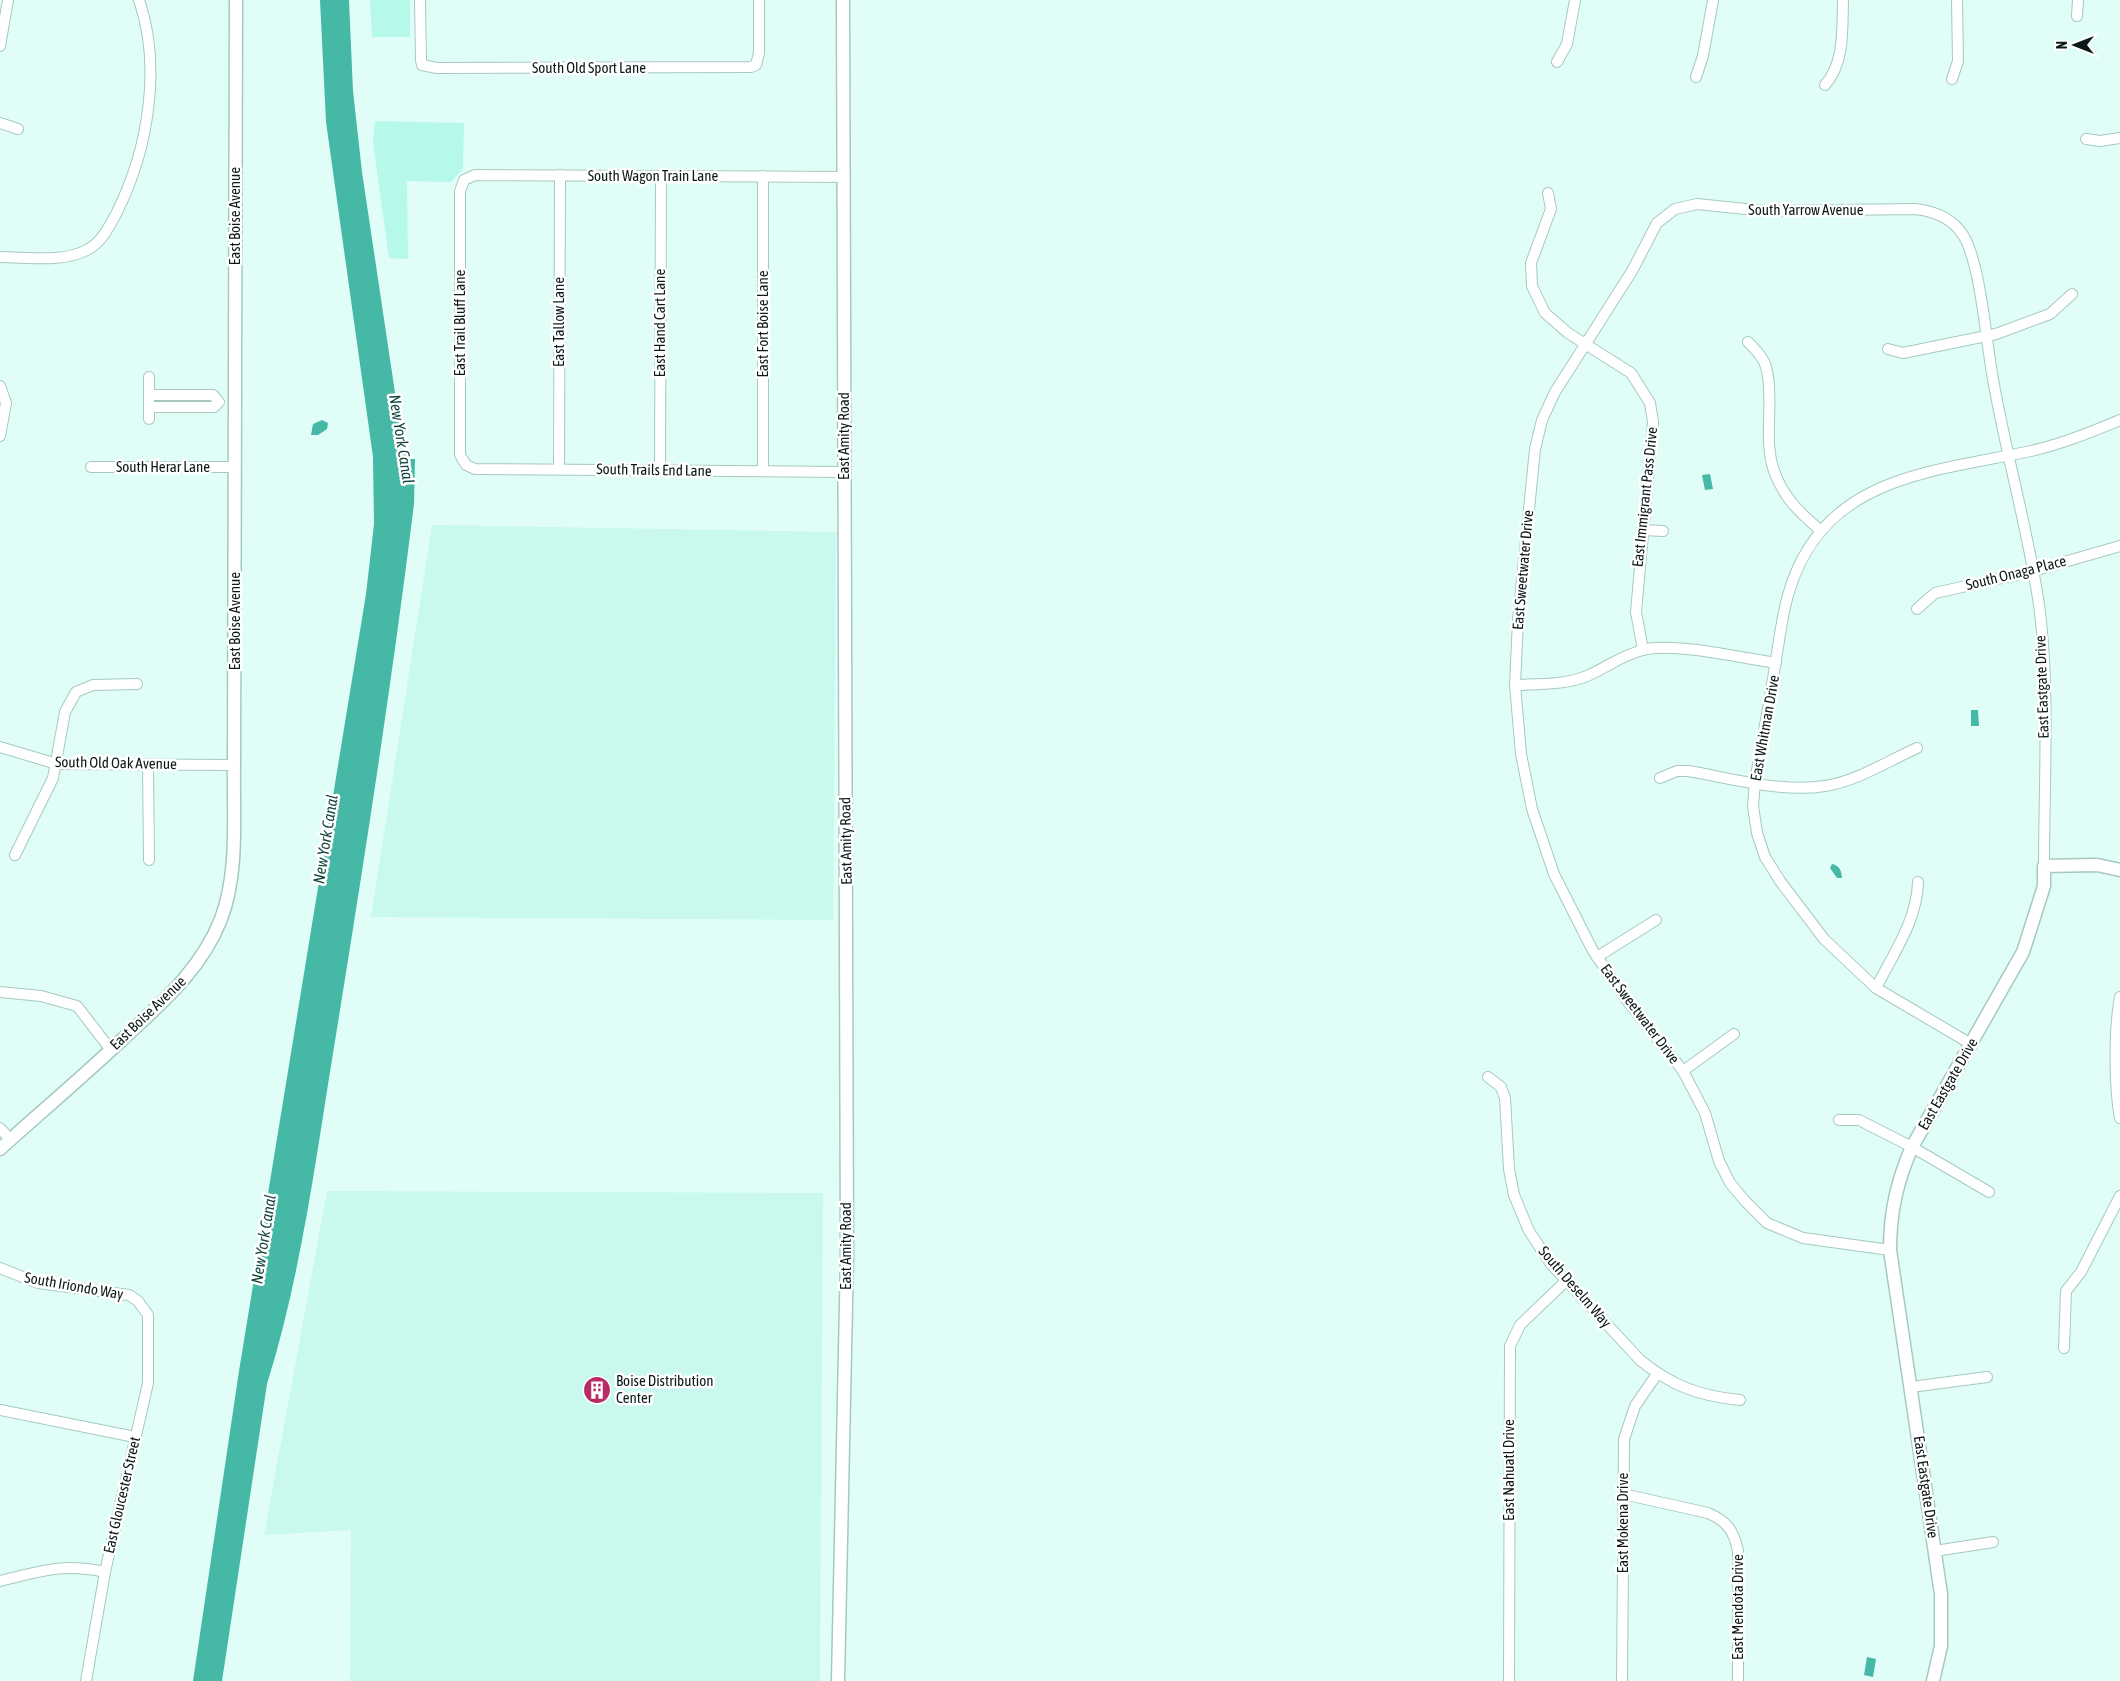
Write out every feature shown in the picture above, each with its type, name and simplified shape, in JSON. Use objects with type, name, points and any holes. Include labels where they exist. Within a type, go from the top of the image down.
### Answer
[{"type":"street","points":[[0,46],[8,0]]},
{"type":"street","points":[[0,257],[58,258],[72,256],[99,242],[110,226],[133,178],[143,138],[149,96],[149,48],[139,0]]},
{"type":"street","name":"East Boise Avenue","points":[[0,1149],[177,988],[204,955],[221,918],[233,862],[236,0]]},
{"type":"street","name":"South Old Sport Lane","points":[[420,0],[419,54],[422,65],[437,68],[744,68],[756,65],[759,54],[759,0]]},
{"type":"street","name":"East Amity Road","points":[[838,1681],[846,1257],[843,0]]},
{"type":"street","points":[[1557,62],[1567,44],[1575,0]]},
{"type":"street","points":[[1696,77],[1704,56],[1713,0]]},
{"type":"street","points":[[1825,85],[1835,74],[1842,47],[1843,0]]},
{"type":"street","points":[[1952,79],[1958,61],[1958,0]]},
{"type":"street","points":[[2077,16],[2078,0]]},
{"type":"street","points":[[0,123],[18,129]]},
{"type":"street","points":[[2086,139],[2100,141],[2120,138]]},
{"type":"street","name":"South Wagon Train Lane","points":[[464,180],[475,175],[842,177]]},
{"type":"street","name":"East Tallow Lane","points":[[559,469],[560,175]]},
{"type":"street","name":"East Hand Cart Lane","points":[[660,470],[661,176]]},
{"type":"street","name":"East Fort Boise Lane","points":[[763,176],[763,471]]},
{"type":"street","name":"East Trail Bluff Lane","points":[[464,180],[460,190],[460,455],[466,465]]},
{"type":"street","name":"East Immigrant Pass Drive","points":[[1548,193],[1551,210],[1531,263],[1532,286],[1545,313],[1568,333],[1631,373],[1650,403],[1653,422],[1636,612],[1644,650]]},
{"type":"street","name":"South Yarrow Avenue","points":[[1675,209],[1697,204],[1765,211],[1915,209],[1938,214]]},
{"type":"street","name":"East Sweetwater Drive","points":[[1675,209],[1657,224],[1632,270],[1555,392],[1542,420],[1534,449],[1518,620],[1515,685],[1521,754],[1532,809],[1554,874],[1597,956],[1629,1003],[1683,1071],[1705,1113],[1719,1161],[1730,1183],[1744,1201],[1767,1222],[1803,1238],[1890,1250]]},
{"type":"street","name":"East Eastgate Drive","points":[[1936,1680],[1941,1646],[1942,1619],[1935,1551],[1890,1250],[1893,1200],[1900,1174],[1912,1147],[2024,952],[2044,886],[2044,675],[2039,606],[2008,456],[1985,336],[1976,275],[1970,251],[1963,236],[1952,223],[1938,214]]},
{"type":"street","points":[[1888,349],[1904,353],[1985,336],[2050,314],[2072,294]]},
{"type":"street","points":[[1748,342],[1762,359],[1768,370],[1769,443],[1773,469],[1780,487],[1792,505],[1821,531]]},
{"type":"street","points":[[149,377],[149,419]]},
{"type":"street","points":[[0,386],[6,403],[0,436]]},
{"type":"street","points":[[149,395],[213,395],[218,402]]},
{"type":"street","points":[[218,402],[235,402]]},
{"type":"street","points":[[149,408],[214,407],[218,402]]},
{"type":"street","name":"East Whitman Drive","points":[[1971,1044],[1876,988],[1824,939],[1780,881],[1765,857],[1757,833],[1753,806],[1755,782],[1789,591],[1803,559],[1821,531],[1848,505],[1880,487],[1911,476],[2059,444],[2120,420]]},
{"type":"street","name":"South Trails End Lane","points":[[466,465],[475,469],[844,472]]},
{"type":"street","name":"South Herar Lane","points":[[91,467],[235,467]]},
{"type":"street","points":[[1642,530],[1662,531]]},
{"type":"street","name":"South Onaga Place","points":[[1917,609],[1934,593],[2033,571],[2120,546]]},
{"type":"street","points":[[1515,685],[1577,679],[1644,650],[1672,648],[1776,663]]},
{"type":"street","points":[[15,855],[54,778],[66,712],[76,692],[92,684],[137,684]]},
{"type":"street","name":"South Old Oak Avenue","points":[[0,747],[57,764],[234,765]]},
{"type":"street","points":[[1660,778],[1677,771],[1688,771],[1755,782],[1803,787],[1825,786],[1871,770],[1917,748]]},
{"type":"street","points":[[148,764],[149,860]]},
{"type":"street","points":[[2044,866],[2097,865],[2120,870]]},
{"type":"street","points":[[1876,988],[1914,914],[1918,899],[1918,882]]},
{"type":"street","name":"East Sweetwater Drive","points":[[1597,956],[1656,920]]},
{"type":"street","points":[[0,992],[41,996],[77,1006],[111,1050]]},
{"type":"street","points":[[2120,996],[2117,1023],[2117,1091],[2120,1118]]},
{"type":"street","name":"East Sweetwater Drive","points":[[1683,1071],[1734,1034]]},
{"type":"street","name":"South Deselm Way","points":[[1488,1077],[1501,1087],[1505,1098],[1509,1169],[1518,1207],[1536,1242],[1567,1280],[1640,1360],[1658,1374],[1681,1387],[1712,1398],[1740,1400]]},
{"type":"street","name":"East Eastgate Drive","points":[[1840,1120],[1858,1120],[1912,1147]]},
{"type":"street","points":[[0,1128],[10,1139]]},
{"type":"street","points":[[1912,1147],[1988,1192]]},
{"type":"street","points":[[2064,1348],[2066,1291],[2081,1272],[2120,1196]]},
{"type":"street","name":"South Iriondo Way","points":[[0,1268],[38,1283],[129,1295],[145,1309]]},
{"type":"street","name":"East Nahuatl Drive","points":[[1509,1681],[1510,1346],[1520,1325],[1567,1280]]},
{"type":"street","name":"East Gloucester Street","points":[[86,1681],[105,1572],[150,1367],[149,1323],[145,1309]]},
{"type":"street","name":"East Mokena Drive","points":[[1622,1681],[1623,1451],[1627,1427],[1635,1406],[1658,1374]]},
{"type":"street","points":[[1911,1387],[1987,1378]]},
{"type":"street","points":[[0,1410],[136,1437]]},
{"type":"street","name":"East Mendota Drive","points":[[1623,1494],[1708,1513],[1720,1518],[1730,1527],[1736,1538],[1738,1551],[1738,1681]]},
{"type":"street","points":[[1935,1551],[1993,1542]]},
{"type":"street","points":[[0,1581],[59,1567],[79,1566],[105,1572]]},
{"type":"shaded area","points":[[370,0],[410,0],[410,37],[372,37]]},
{"type":"shaded area","points":[[375,121],[464,123],[463,169],[451,182],[407,181],[408,259],[389,258],[373,143]]},
{"type":"shaded area","points":[[432,525],[836,532],[833,920],[371,917]]},
{"type":"shaded area","points":[[327,1191],[823,1193],[820,1681],[350,1681],[351,1530],[264,1535]]},
{"type":"water","name":"New York Canal","points":[[320,0],[349,0],[353,91],[362,172],[400,426],[407,459],[415,459],[414,504],[377,772],[307,1214],[290,1299],[267,1384],[222,1681],[193,1681],[239,1371],[366,594],[374,524],[373,457],[326,122]]},
{"type":"water","points":[[322,420],[328,423],[327,429],[318,435],[311,435],[313,424]]},
{"type":"water","points":[[1710,474],[1713,489],[1705,490],[1702,475]]},
{"type":"water","points":[[1971,710],[1978,710],[1979,726],[1971,726]]},
{"type":"water","points":[[1832,864],[1840,869],[1842,878],[1837,878],[1830,868]]},
{"type":"water","points":[[1867,1657],[1876,1659],[1873,1677],[1864,1675]]},
{"type":"place","name":"Boise Distribution Center","points":[[597,1390]]}]
